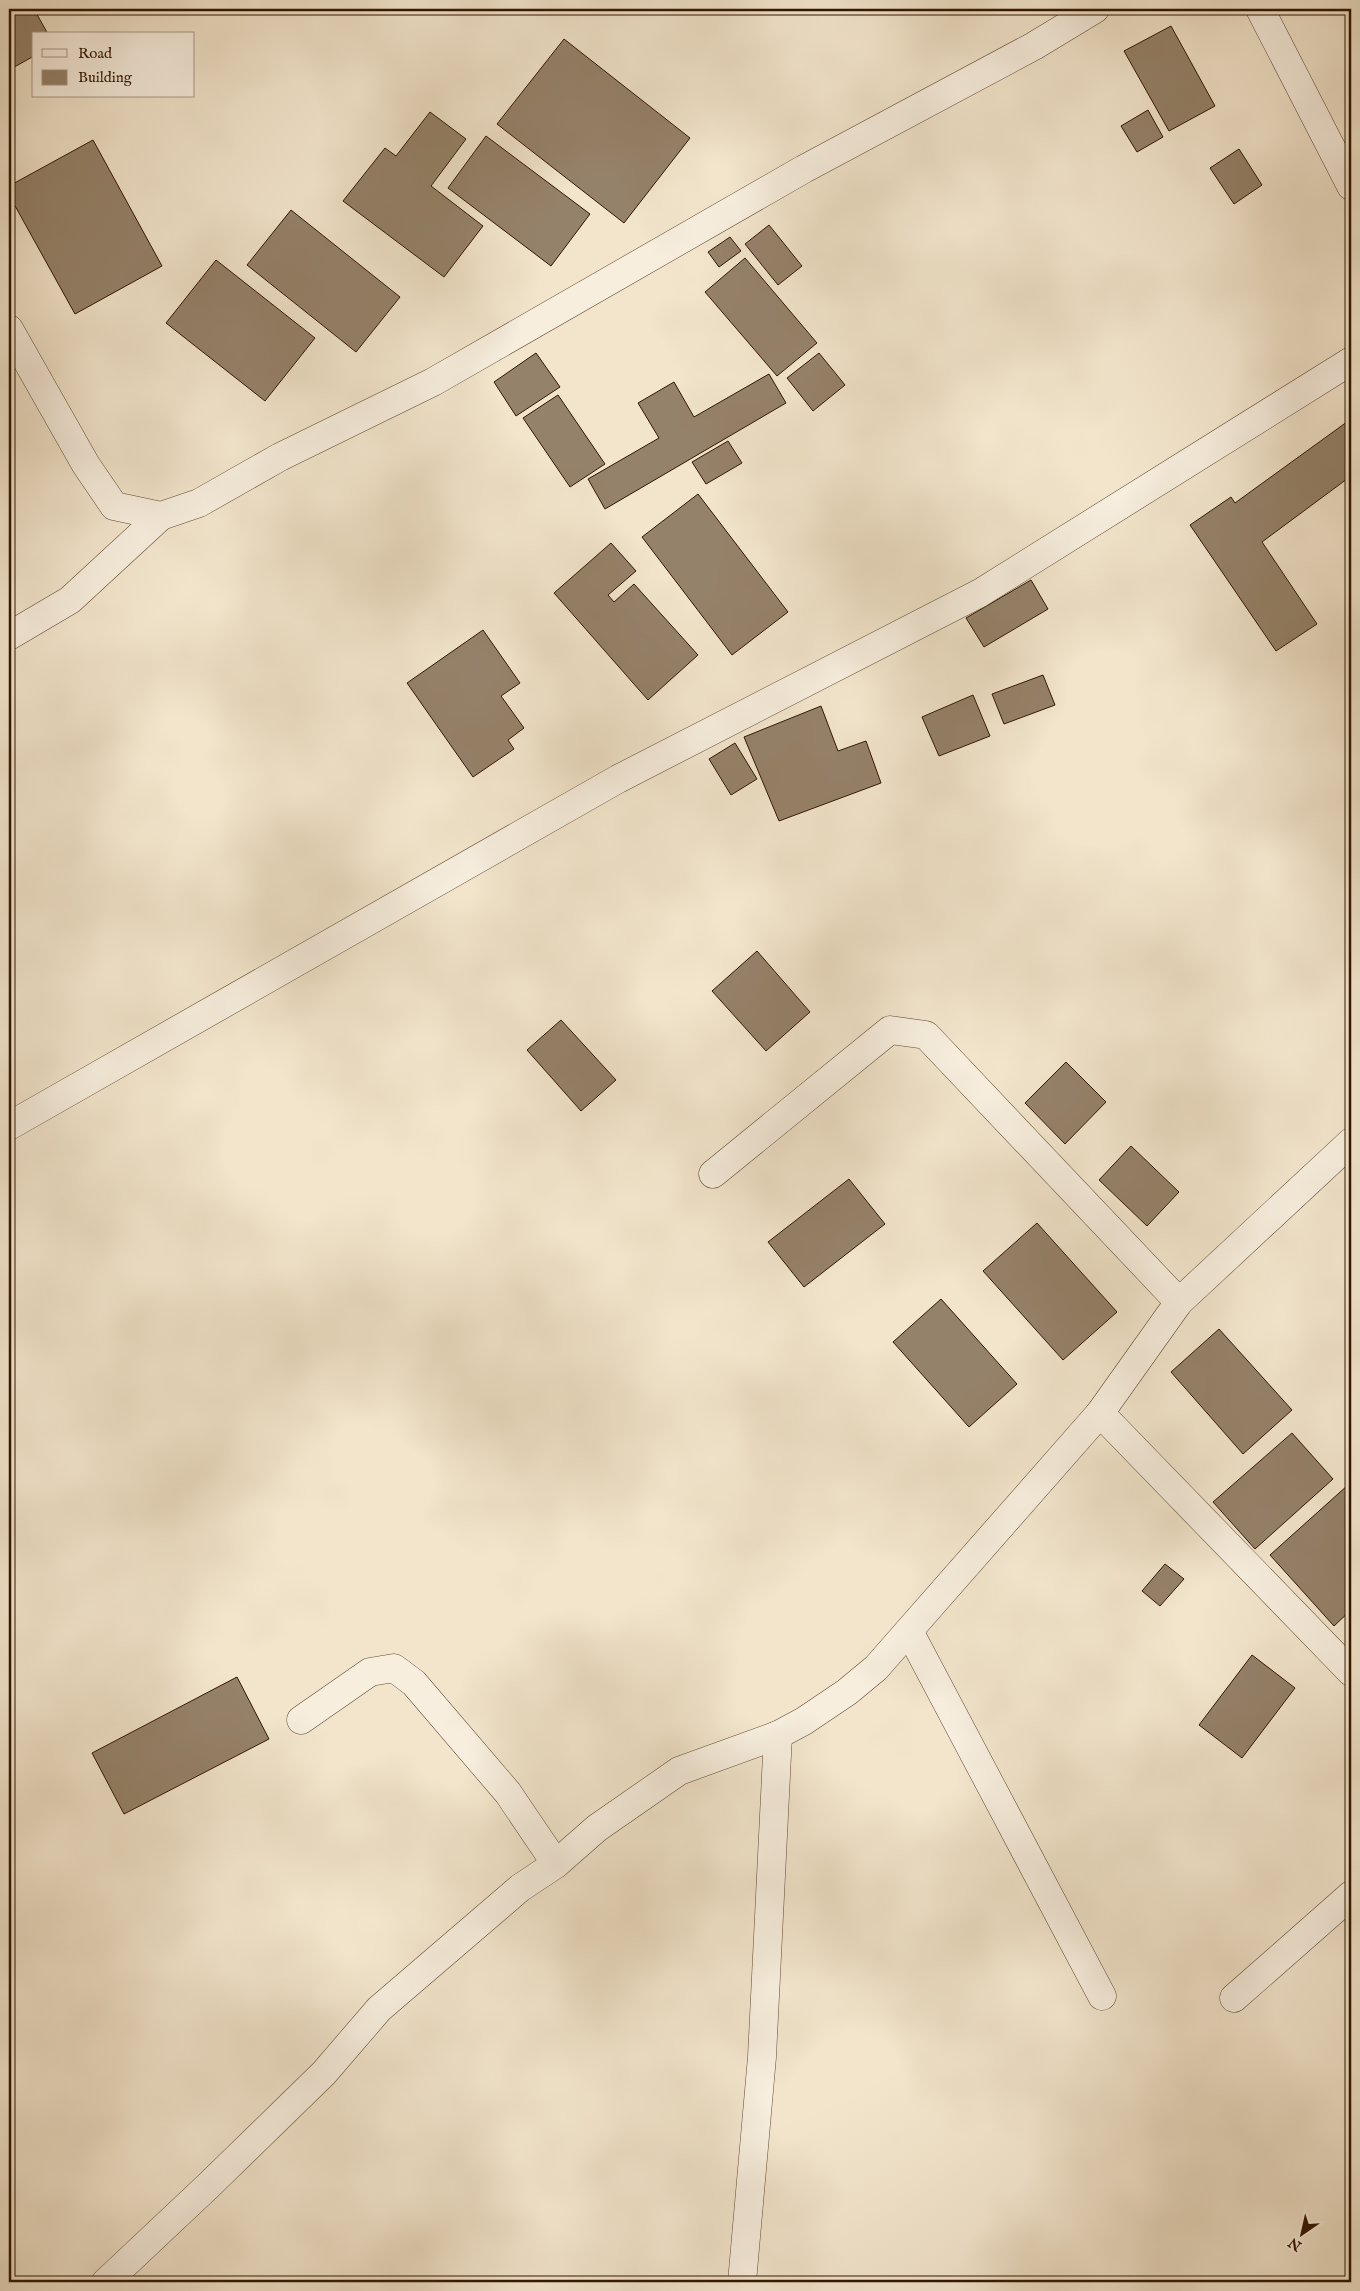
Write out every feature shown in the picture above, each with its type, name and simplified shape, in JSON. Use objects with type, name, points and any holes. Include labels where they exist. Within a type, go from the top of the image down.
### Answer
[{"type":"street","points":[[9,636],[70,600],[162,516],[199,503],[280,457],[433,382],[804,169],[1034,46],[1094,9]]},
{"type":"street","points":[[1260,9],[1351,186]]},
{"type":"street","points":[[9,329],[86,465],[114,506],[162,516]]},
{"type":"street","points":[[9,1126],[618,779],[980,593],[1351,361]]},
{"type":"street","points":[[713,1174],[890,1030],[926,1035],[1178,1302]]},
{"type":"street","points":[[106,2282],[324,2073],[379,2009],[520,1888],[556,1864],[597,1828],[678,1771],[778,1735],[804,1721],[847,1692],[876,1668],[1100,1413],[1178,1302],[1351,1142]]},
{"type":"street","points":[[1100,1413],[1351,1672]]},
{"type":"street","points":[[909,1631],[1102,1996]]},
{"type":"street","points":[[301,1720],[370,1672],[394,1668],[414,1683],[508,1793],[556,1864]]},
{"type":"street","points":[[742,2282],[762,2058],[778,1735]]},
{"type":"street","points":[[1234,1998],[1351,1895]]},
{"type":"building","points":[[9,9],[40,9],[35,11],[47,32],[32,32],[32,57],[9,70]]},
{"type":"building","points":[[1171,26],[1215,106],[1169,131],[1124,51]]},
{"type":"building","points":[[564,39],[690,138],[624,223],[497,124]]},
{"type":"building","points":[[1148,110],[1163,137],[1137,152],[1121,126]]},
{"type":"building","points":[[430,112],[466,139],[431,186],[483,226],[444,277],[343,201],[385,148],[396,156]]},
{"type":"building","points":[[486,136],[590,214],[551,266],[448,188]]},
{"type":"building","points":[[93,140],[162,266],[75,314],[9,195],[9,186]]},
{"type":"building","points":[[1239,149],[1262,185],[1234,204],[1210,168]]},
{"type":"building","points":[[291,210],[400,297],[356,352],[247,265]]},
{"type":"building","points":[[769,225],[802,266],[778,285],[745,244]]},
{"type":"building","points":[[730,237],[741,251],[719,267],[708,252]]},
{"type":"building","points":[[745,258],[817,343],[777,376],[705,292]]},
{"type":"building","points":[[216,260],[315,338],[265,401],[166,323]]},
{"type":"building","points":[[536,353],[560,387],[516,416],[494,382]]},
{"type":"building","points":[[819,353],[845,385],[813,411],[787,378]]},
{"type":"building","points":[[769,374],[786,403],[605,509],[588,479],[659,438],[638,403],[674,382],[694,417]]},
{"type":"building","points":[[558,395],[605,464],[570,487],[523,418]]},
{"type":"building","points":[[1351,419],[1351,476],[1262,542],[1317,624],[1276,651],[1190,525],[1231,497],[1235,503]]},
{"type":"building","points":[[728,441],[742,463],[706,484],[692,462]]},
{"type":"building","points":[[698,494],[788,612],[732,655],[642,537]]},
{"type":"building","points":[[611,543],[636,571],[608,595],[614,602],[634,584],[698,655],[648,700],[554,593]]},
{"type":"building","points":[[1031,580],[1048,609],[984,647],[966,618]]},
{"type":"building","points":[[483,630],[520,683],[501,696],[524,728],[508,740],[514,749],[473,777],[407,683]]},
{"type":"building","points":[[1043,675],[1055,705],[1004,724],[992,694]]},
{"type":"building","points":[[973,695],[990,736],[939,756],[922,717]]},
{"type":"building","points":[[821,706],[838,751],[866,741],[881,783],[779,821],[744,737]]},
{"type":"building","points":[[735,743],[757,779],[731,795],[709,759]]},
{"type":"building","points":[[757,951],[810,1012],[766,1051],[712,991]]},
{"type":"building","points":[[561,1020],[616,1080],[581,1111],[527,1050]]},
{"type":"building","points":[[1066,1062],[1106,1102],[1065,1144],[1025,1103]]},
{"type":"building","points":[[1131,1146],[1179,1192],[1147,1226],[1099,1180]]},
{"type":"building","points":[[849,1179],[885,1224],[804,1287],[768,1242]]},
{"type":"building","points":[[1037,1223],[1117,1312],[1063,1360],[983,1271]]},
{"type":"building","points":[[941,1299],[1017,1384],[969,1427],[893,1342]]},
{"type":"building","points":[[1219,1329],[1292,1410],[1243,1454],[1171,1372]]},
{"type":"building","points":[[1292,1433],[1333,1479],[1255,1549],[1213,1502]]},
{"type":"building","points":[[1348,1485],[1351,1490],[1351,1610],[1334,1626],[1270,1555]]},
{"type":"building","points":[[1165,1564],[1184,1579],[1160,1606],[1142,1591]]},
{"type":"building","points":[[1252,1655],[1295,1688],[1242,1758],[1199,1725]]},
{"type":"building","points":[[237,1677],[269,1739],[124,1814],[92,1753]]}]
